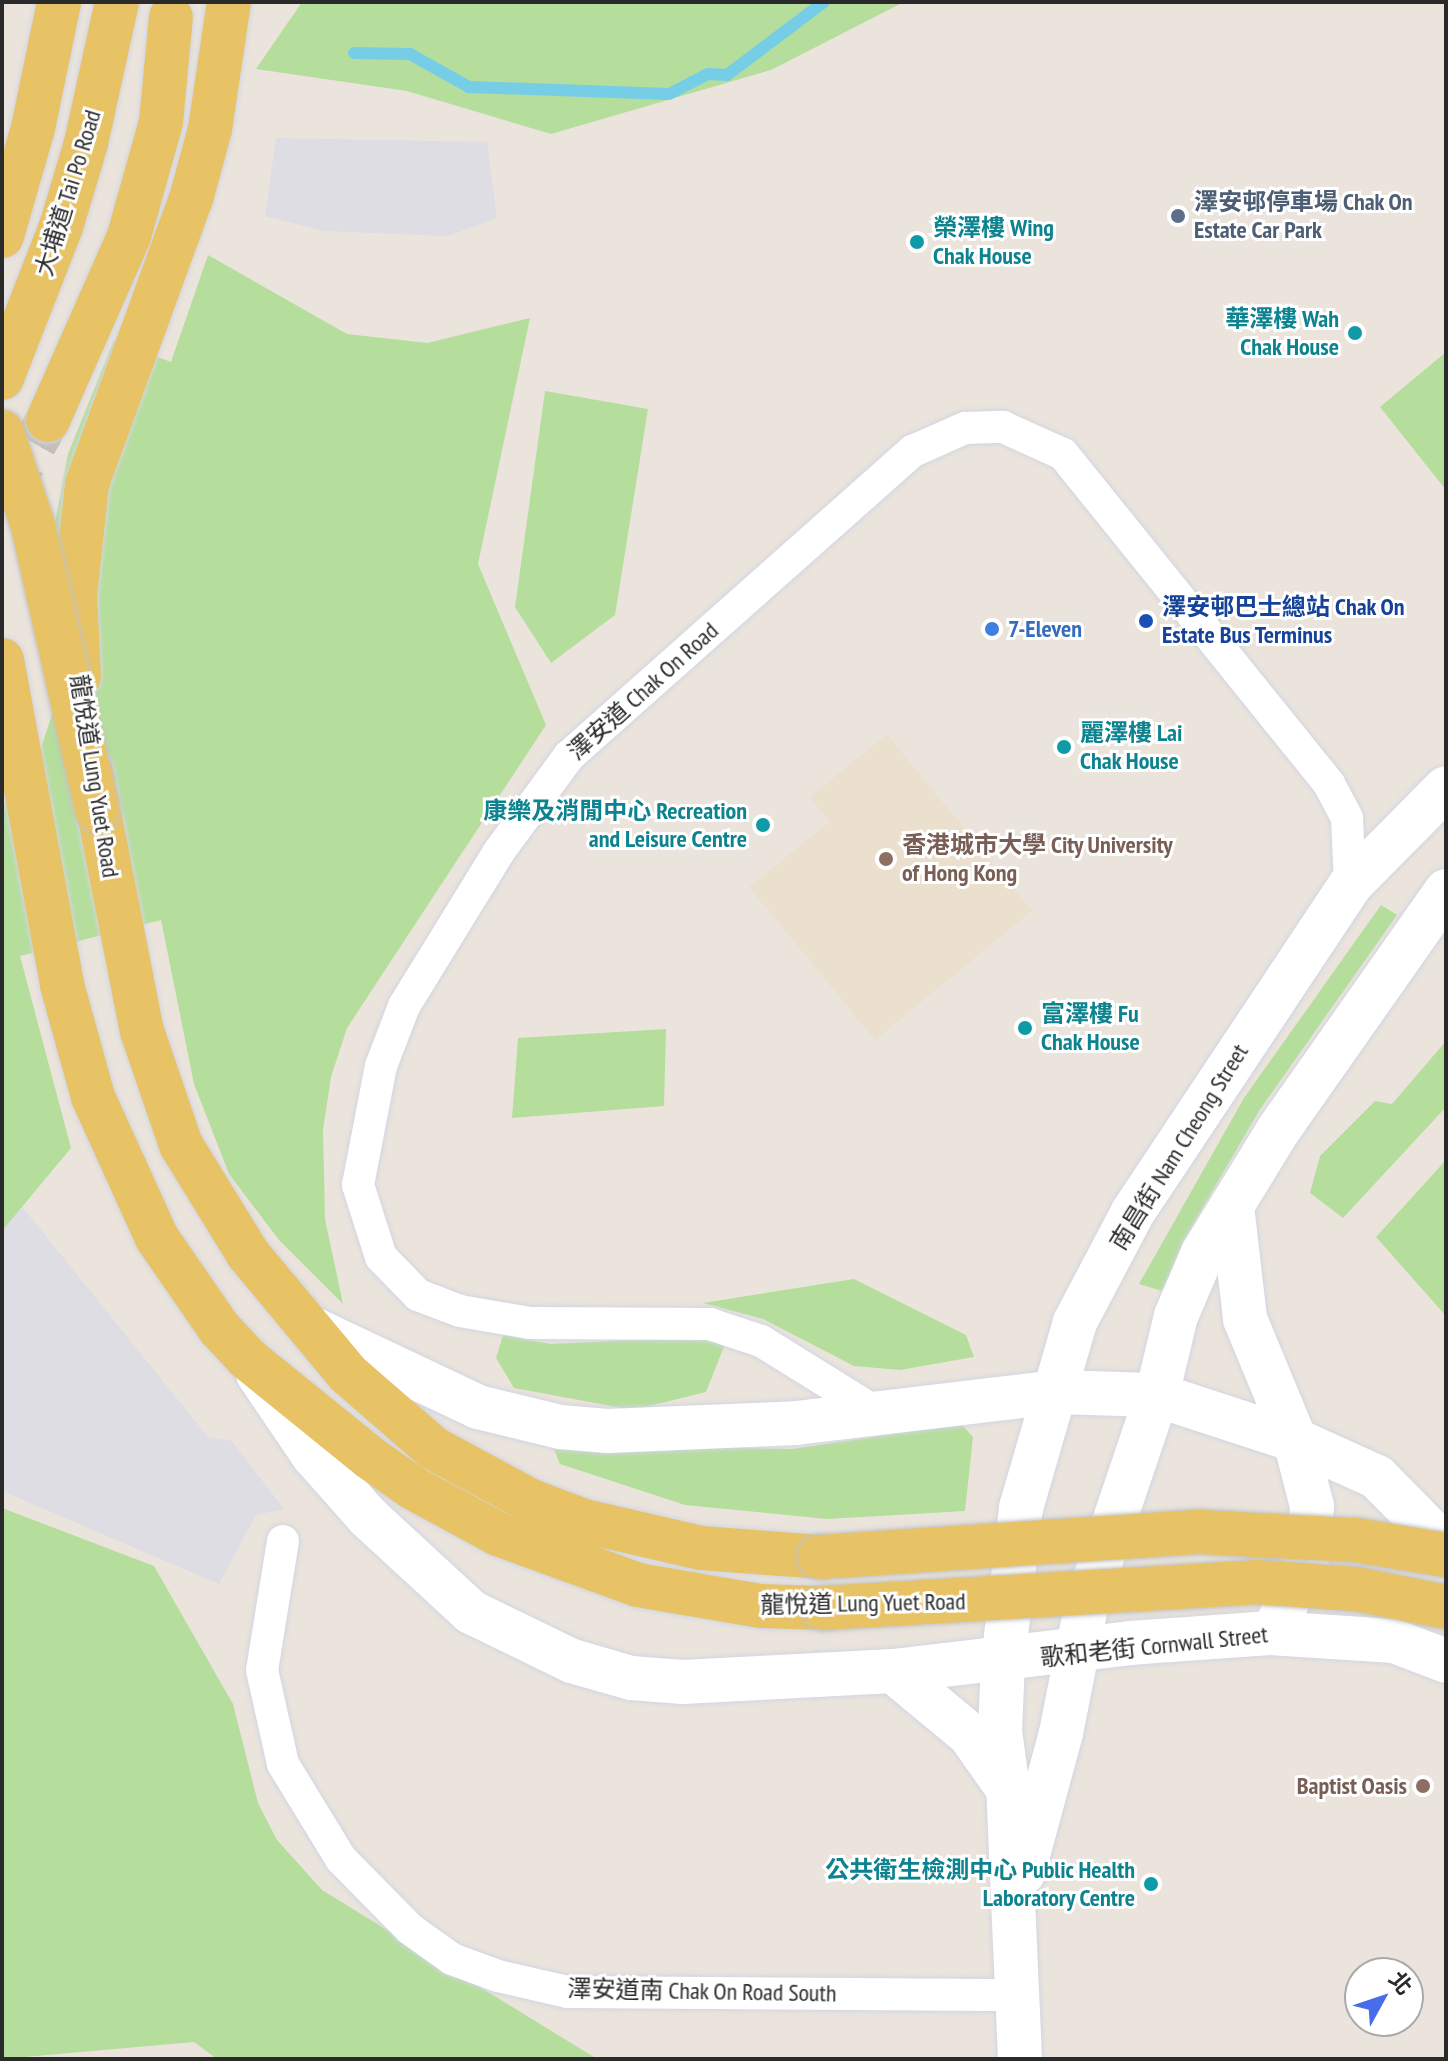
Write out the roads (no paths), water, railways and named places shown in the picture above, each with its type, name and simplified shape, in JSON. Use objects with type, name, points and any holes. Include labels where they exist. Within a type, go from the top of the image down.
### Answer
[{"type":"main road","name":"大埔道 Tai Po Road","points":[[2,236],[33,128],[59,2]]},
{"type":"main road","name":"大埔道 Tai Po Road","points":[[2,378],[65,213],[117,2]]},
{"type":"main road","name":"龍悅道 Lung Yuet Road","points":[[229,2],[210,129],[191,199],[101,437],[78,538],[78,666],[97,810],[130,978],[181,1145],[248,1254],[387,1413],[433,1448],[529,1500],[638,1536],[760,1555],[820,1557],[1200,1532],[1355,1540],[1446,1555]]},
{"type":"main road","points":[[48,420],[129,236],[161,122],[171,17]]},
{"type":"main road","points":[[2,432],[33,526],[97,810]]},
{"type":"main road","name":"龍悅道 Lung Yuet Road","points":[[2,660],[62,985],[89,1084],[120,1167],[186,1283],[248,1359],[313,1455],[368,1517],[471,1612],[517,1639],[631,1678],[683,1682],[893,1671],[1003,1661]]},
{"type":"main road","name":"南昌街 Nam Cheong Street","points":[[1020,2059],[1014,1995],[1008,1789],[1000,1731],[1003,1661],[1021,1508],[1075,1322],[1133,1212],[1350,885],[1441,797]]},
{"type":"main road","name":"南昌街 Nam Cheong Street","points":[[1011,1918],[1061,1733],[1087,1602],[1157,1395],[1176,1316],[1203,1253],[1232,1206],[1371,993],[1446,891]]},
{"type":"main road","points":[[1232,1206],[1245,1319],[1295,1440],[1314,1529],[1301,1580],[1270,1633]]},
{"type":"main road","name":"龍悅道 Lung Yuet Road","points":[[313,1329],[478,1407],[560,1427],[724,1429],[1056,1392]]},
{"type":"main road","name":"龍悅道 Lung Yuet Road","points":[[248,1359],[413,1488],[498,1534],[638,1585],[730,1602],[824,1608],[1256,1582],[1356,1589],[1446,1607]]},
{"type":"main road","points":[[1056,1392],[1157,1395],[1295,1440],[1377,1477],[1446,1547]]},
{"type":"main road","name":"歌和老街 Cornwall Street","points":[[1003,1661],[1077,1653],[1130,1643],[1270,1633],[1394,1641],[1446,1661]]},
{"type":"main road","points":[[893,1671],[970,1735],[1008,1789]]},
{"type":"street","name":"澤安道 Chak On Road","points":[[874,1411],[761,1341],[710,1324],[530,1323],[460,1311],[418,1295],[381,1257],[358,1185],[381,1066],[404,1006],[498,853],[569,756],[913,451],[965,428],[1003,427],[1063,454],[1329,784],[1347,818],[1350,885]]},
{"type":"street","name":"澤安道南 Chak On Road South","points":[[283,1541],[262,1670],[283,1764],[341,1859],[410,1929],[452,1959],[498,1976],[568,1992],[1014,1995]]},
{"type":"waterway","points":[[354,53],[410,54],[469,87],[669,94],[708,74],[727,75],[824,2]]},
{"type":"tunnel","points":[[2,501],[48,420]]},
{"type":"place","name":"澤安邨停車場 Chak On Estate Car Park","points":[[1178,216]]},
{"type":"place","name":"榮澤樓 Wing Chak House","points":[[917,242]]},
{"type":"place","name":"華澤樓 Wah Chak House","points":[[1355,333]]},
{"type":"place","name":"澤安邨巴士總站 Chak On Estate Bus Terminus","points":[[1146,621]]},
{"type":"place","name":"7-Eleven","points":[[992,629]]},
{"type":"place","name":"麗澤樓 Lai Chak House","points":[[1064,747]]},
{"type":"place","name":"康樂及消閒中心 Recreation and Leisure Centre","points":[[763,825]]},
{"type":"place","name":"香港城市大學 City University of Hong Kong","points":[[886,859]]},
{"type":"place","name":"富澤樓 Fu Chak House","points":[[1025,1028]]},
{"type":"place","name":"Baptist Oasis","points":[[1423,1786]]},
{"type":"place","name":"公共衛生檢測中心 Public Health Laboratory Centre","points":[[1151,1884]]}]
